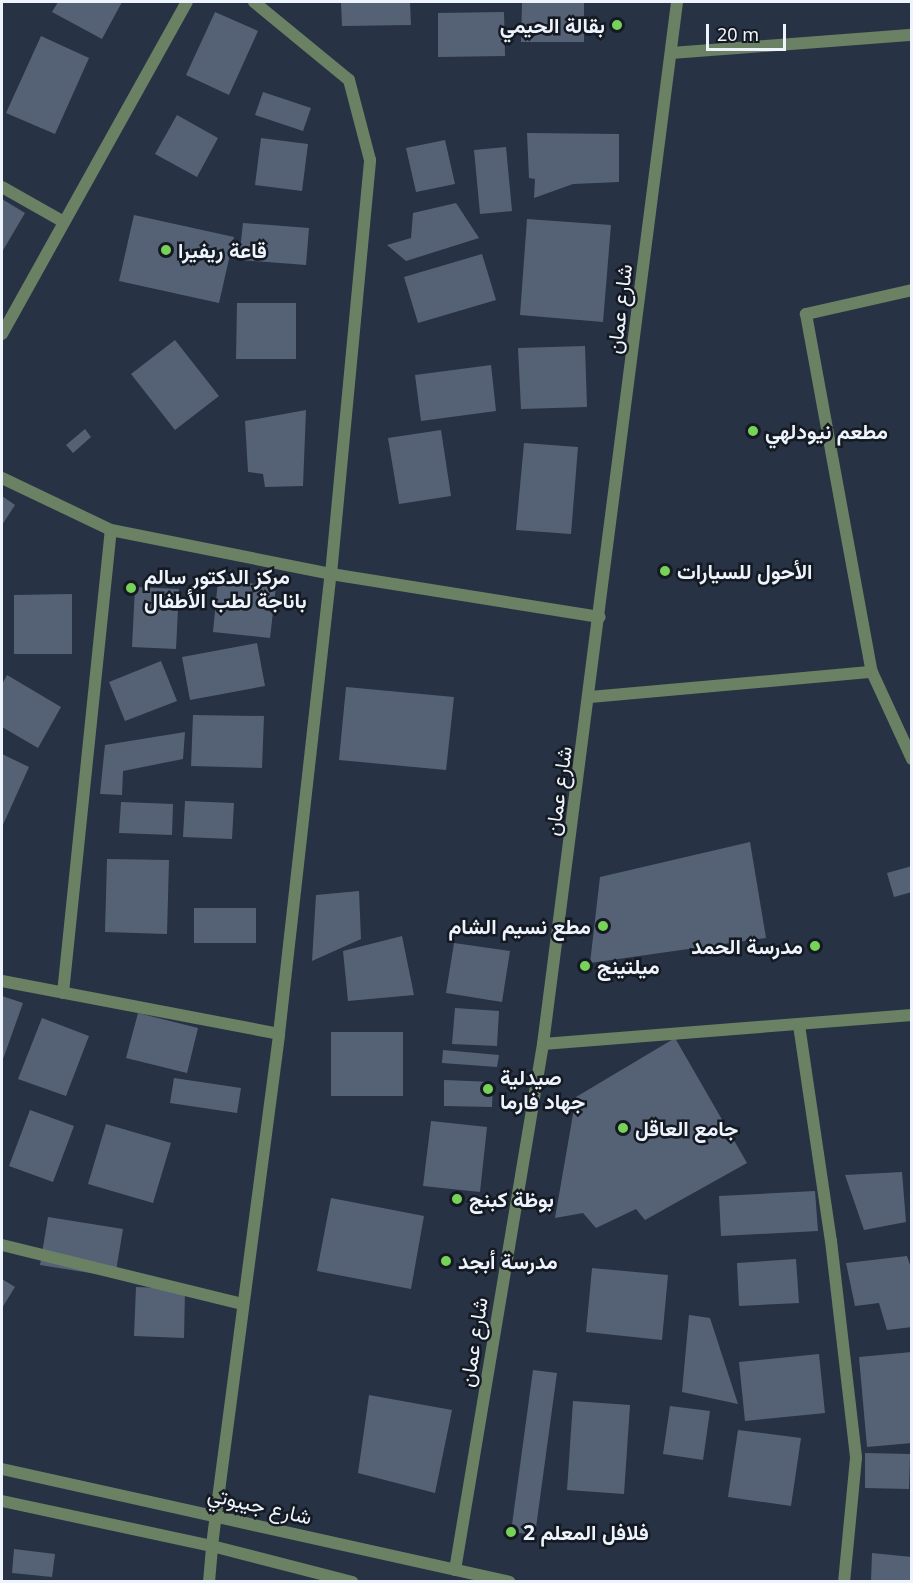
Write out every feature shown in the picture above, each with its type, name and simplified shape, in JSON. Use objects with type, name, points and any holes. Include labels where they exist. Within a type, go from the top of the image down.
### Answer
[{"type":"street","points":[[2,334],[62,221],[187,2]]},
{"type":"street","points":[[208,1581],[279,1035],[331,574],[370,160],[349,80],[254,2]]},
{"type":"street","name":"شارع عمان","points":[[454,1576],[543,1044],[590,697],[677,2]]},
{"type":"street","points":[[671,53],[912,35]]},
{"type":"street","points":[[2,188],[62,221]]},
{"type":"street","points":[[912,291],[806,314],[872,672],[912,759]]},
{"type":"street","points":[[2,478],[111,530],[331,574],[600,617]]},
{"type":"street","points":[[63,993],[111,530]]},
{"type":"street","points":[[590,697],[872,672]]},
{"type":"street","points":[[2,981],[279,1035]]},
{"type":"street","points":[[543,1044],[912,1015]]},
{"type":"street","points":[[799,1025],[831,1241],[856,1458],[844,1581]]},
{"type":"street","points":[[2,1245],[243,1304]]},
{"type":"street","name":"شارع جيبوتي","points":[[2,1469],[216,1514],[454,1576],[510,1581]]},
{"type":"street","points":[[2,1500],[213,1546],[352,1581]]},
{"type":"building","points":[[58,2],[122,2],[102,39],[52,12]]},
{"type":"building","points":[[341,2],[410,2],[411,25],[342,26]]},
{"type":"building","points":[[522,2],[584,2],[584,42],[521,42]]},
{"type":"building","points":[[215,12],[258,31],[229,95],[186,75]]},
{"type":"building","points":[[504,12],[505,56],[438,57],[438,13]]},
{"type":"building","points":[[41,36],[89,58],[55,134],[6,113]]},
{"type":"building","points":[[263,92],[311,108],[303,131],[255,115]]},
{"type":"building","points":[[177,115],[218,138],[197,177],[155,154]]},
{"type":"building","points":[[527,133],[619,134],[619,182],[573,184],[534,198],[535,179],[529,178]]},
{"type":"building","points":[[261,138],[308,144],[302,191],[255,185]]},
{"type":"building","points":[[445,140],[455,184],[416,192],[406,148]]},
{"type":"building","points":[[506,147],[512,211],[480,214],[474,150]]},
{"type":"building","points":[[2,199],[25,213],[2,252]]},
{"type":"building","points":[[456,203],[479,238],[406,261],[387,245],[411,238],[413,213]]},
{"type":"building","points":[[134,215],[234,237],[219,303],[119,281]]},
{"type":"building","points":[[527,219],[611,225],[603,322],[520,315]]},
{"type":"building","points":[[243,223],[309,228],[306,265],[239,260]]},
{"type":"building","points":[[482,254],[496,300],[418,323],[404,277]]},
{"type":"building","points":[[237,303],[296,303],[296,359],[236,359]]},
{"type":"building","points":[[175,340],[219,396],[175,430],[131,374]]},
{"type":"building","points":[[585,346],[587,407],[521,409],[518,348]]},
{"type":"building","points":[[491,365],[496,411],[421,421],[415,375]]},
{"type":"building","points":[[306,410],[303,486],[265,487],[263,474],[248,472],[245,421]]},
{"type":"building","points":[[85,429],[91,437],[73,453],[66,445]]},
{"type":"building","points":[[441,430],[451,496],[399,504],[388,438]]},
{"type":"building","points":[[524,443],[578,447],[571,534],[516,530]]},
{"type":"building","points":[[2,496],[15,505],[2,525]]},
{"type":"building","points":[[218,580],[276,586],[270,638],[213,632]]},
{"type":"building","points":[[135,587],[179,589],[176,649],[132,647]]},
{"type":"building","points":[[72,594],[72,654],[14,654],[14,595]]},
{"type":"building","points":[[257,643],[265,686],[190,700],[182,657]]},
{"type":"building","points":[[161,661],[177,701],[125,721],[109,682]]},
{"type":"building","points":[[7,675],[61,707],[38,748],[2,727],[2,684]]},
{"type":"building","points":[[346,687],[454,697],[446,770],[339,760]]},
{"type":"building","points":[[193,715],[264,716],[262,768],[191,766]]},
{"type":"building","points":[[185,732],[183,759],[123,771],[122,795],[100,794],[105,745]]},
{"type":"building","points":[[2,754],[29,767],[2,827]]},
{"type":"building","points":[[185,801],[234,803],[232,839],[183,837]]},
{"type":"building","points":[[121,802],[173,804],[172,835],[119,833]]},
{"type":"building","points":[[750,842],[766,938],[590,963],[600,877]]},
{"type":"building","points":[[107,859],[169,860],[167,934],[105,932]]},
{"type":"building","points":[[912,866],[912,892],[894,897],[887,873]]},
{"type":"building","points":[[359,891],[361,939],[312,961],[316,895]]},
{"type":"building","points":[[194,908],[256,908],[256,943],[194,943]]},
{"type":"building","points":[[402,936],[414,995],[348,1001],[343,951]]},
{"type":"building","points":[[454,943],[510,951],[502,1002],[446,993]]},
{"type":"building","points":[[2,996],[23,1003],[2,1062]]},
{"type":"building","points":[[455,1008],[499,1011],[497,1046],[452,1044]]},
{"type":"building","points":[[138,1013],[198,1028],[187,1073],[126,1058]]},
{"type":"building","points":[[42,1018],[89,1036],[66,1096],[18,1079]]},
{"type":"building","points":[[331,1032],[403,1032],[403,1096],[331,1096]]},
{"type":"building","points":[[675,1038],[747,1163],[645,1220],[636,1209],[596,1228],[583,1213],[555,1218],[576,1097]]},
{"type":"building","points":[[443,1050],[499,1055],[497,1067],[442,1063]]},
{"type":"building","points":[[174,1078],[241,1088],[237,1113],[170,1103]]},
{"type":"building","points":[[444,1080],[493,1082],[492,1107],[444,1106]]},
{"type":"building","points":[[30,1110],[74,1126],[53,1182],[9,1166]]},
{"type":"building","points":[[431,1121],[487,1127],[480,1192],[423,1186]]},
{"type":"building","points":[[106,1124],[171,1143],[153,1203],[88,1184]]},
{"type":"building","points":[[902,1172],[906,1222],[864,1230],[845,1175]]},
{"type":"building","points":[[815,1191],[818,1231],[721,1236],[719,1196]]},
{"type":"building","points":[[331,1198],[424,1216],[411,1289],[317,1271]]},
{"type":"building","points":[[48,1217],[123,1229],[115,1277],[40,1265]]},
{"type":"building","points":[[907,1256],[912,1271],[912,1327],[887,1330],[879,1303],[855,1306],[846,1263]]},
{"type":"building","points":[[796,1259],[799,1303],[739,1306],[737,1263]]},
{"type":"building","points":[[592,1268],[668,1275],[662,1340],[586,1332]]},
{"type":"building","points":[[2,1279],[15,1287],[2,1308]]},
{"type":"building","points":[[136,1287],[185,1289],[184,1338],[134,1336]]},
{"type":"building","points":[[689,1315],[710,1318],[738,1404],[682,1392]]},
{"type":"building","points":[[912,1352],[912,1443],[867,1447],[859,1357]]},
{"type":"building","points":[[819,1354],[825,1413],[745,1421],[739,1362]]},
{"type":"building","points":[[533,1370],[557,1373],[535,1535],[511,1532]]},
{"type":"building","points":[[369,1395],[452,1410],[435,1493],[358,1473]]},
{"type":"building","points":[[573,1401],[630,1405],[624,1494],[567,1490]]},
{"type":"building","points":[[670,1406],[710,1411],[703,1460],[663,1454]]},
{"type":"building","points":[[738,1430],[801,1438],[791,1506],[728,1497]]},
{"type":"building","points":[[865,1453],[910,1454],[909,1489],[865,1488]]},
{"type":"building","points":[[14,1549],[55,1554],[52,1577],[12,1573]]},
{"type":"building","points":[[872,1553],[912,1557],[912,1582],[871,1582]]},
{"type":"place","name":"بقالة الحيمي","points":[[617,25]]},
{"type":"place","name":"قاعة ريفيرا","points":[[166,250]]},
{"type":"place","name":"مطعم نيودلهي","points":[[753,431]]},
{"type":"place","name":"الأحول للسيارات","points":[[665,571]]},
{"type":"place","name":"مركز الدكتور سالم باناجة لطب الأطفال","points":[[131,588]]},
{"type":"place","name":"مطع نسيم الشام","points":[[603,926]]},
{"type":"place","name":"مدرسة الحمد","points":[[815,946]]},
{"type":"place","name":"ميلتينج","points":[[585,966]]},
{"type":"place","name":"صيدلية جهاد فارما","points":[[488,1089]]},
{"type":"place","name":"جامع العاقل","points":[[623,1128]]},
{"type":"place","name":"بوظة كبنج","points":[[457,1199]]},
{"type":"place","name":"مدرسة أبجد","points":[[446,1261]]},
{"type":"place","name":"فلافل المعلم 2","points":[[511,1532]]}]
